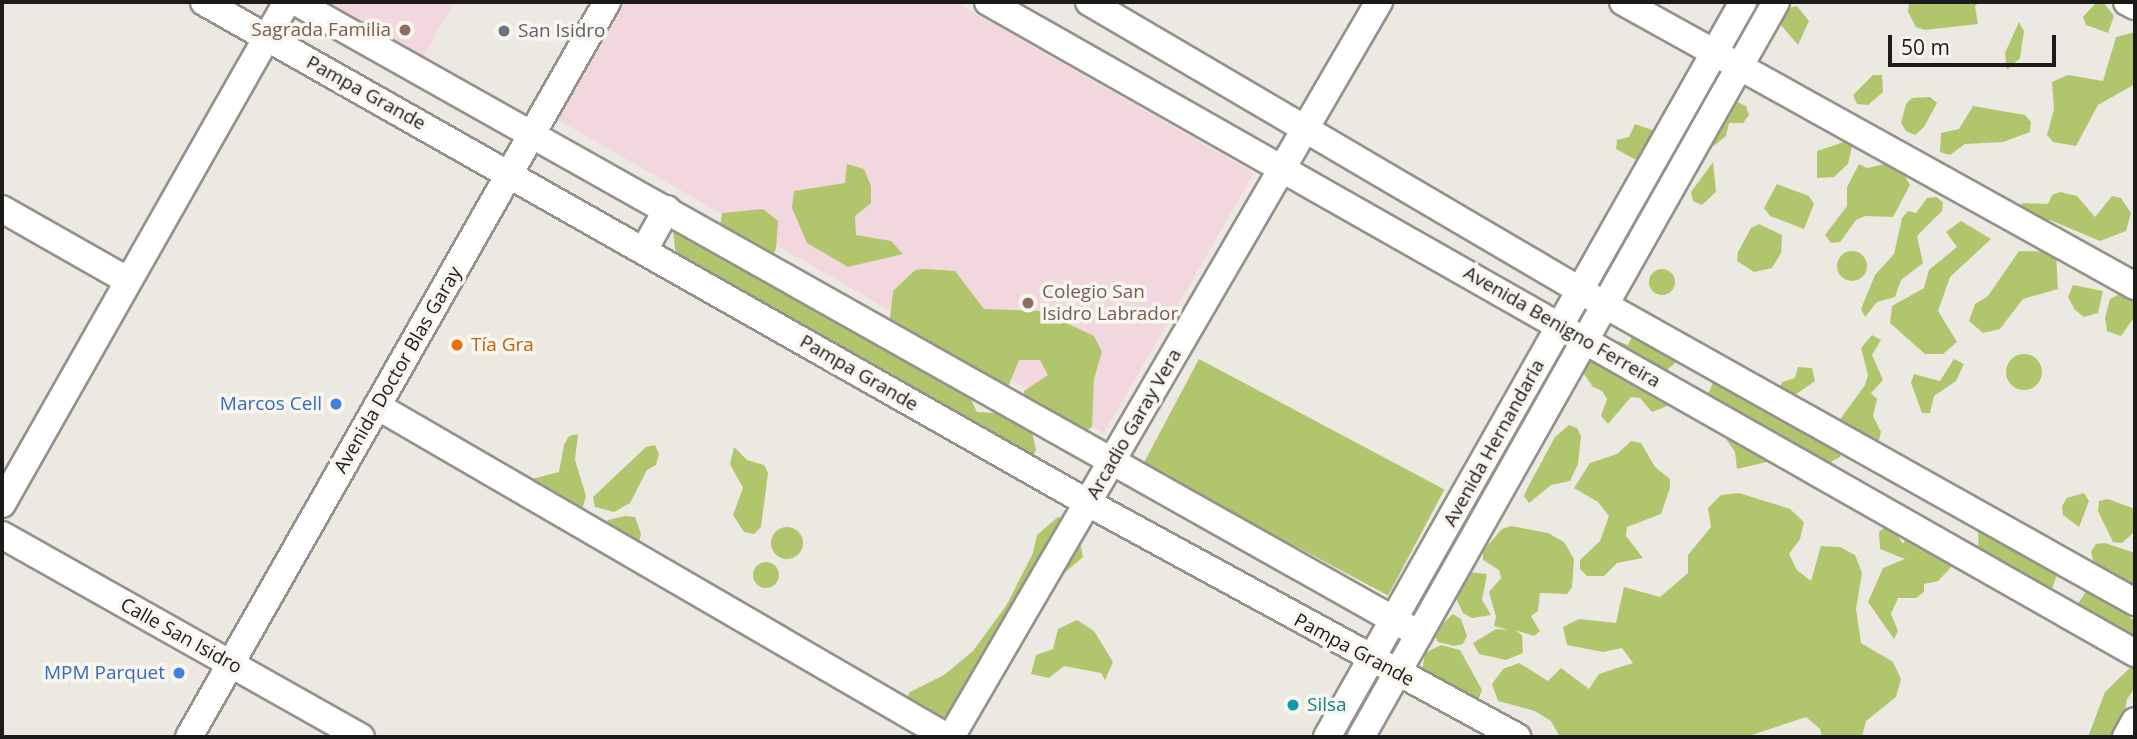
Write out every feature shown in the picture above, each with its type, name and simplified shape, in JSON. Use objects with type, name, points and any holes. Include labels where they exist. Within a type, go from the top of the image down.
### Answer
[{"type":"street","name":"Pampa Grande","points":[[204,2],[510,173],[1088,503],[1371,660],[1517,737]]},
{"type":"street","points":[[2,505],[127,280],[287,2]]},
{"type":"street","points":[[296,2],[1419,634]]},
{"type":"street","name":"Avenida Doctor Blas Garay","points":[[189,737],[607,2]]},
{"type":"street","name":"Avenida Benigno Ferreira","points":[[988,2],[2135,653]]},
{"type":"street","name":"Avenida Benigno Ferreira","points":[[1089,2],[1307,127],[1605,305],[2135,602]]},
{"type":"street","name":"Arcadio Garay Vera","points":[[949,737],[1379,2]]},
{"type":"street","points":[[1623,2],[2135,286]]},
{"type":"street","name":"Avenida Hernandaria","points":[[1327,737],[1742,2]]},
{"type":"street","name":"Avenida Hernandaria","points":[[1361,737],[1776,2]]},
{"type":"street","points":[[2127,2],[2135,6]]},
{"type":"street","points":[[2,209],[127,280]]},
{"type":"street","points":[[644,250],[667,209]]},
{"type":"street","points":[[377,406],[949,737]]},
{"type":"street","name":"Calle San Isidro","points":[[2,535],[361,737]]},
{"type":"street","points":[[2126,737],[2135,721]]},
{"type":"shaded area","name":"Sagrada Familia","points":[[321,2],[454,2],[422,59]]},
{"type":"shaded area","name":"Colegio San Isidro Labrador","points":[[626,2],[955,2],[1254,173],[1104,433],[558,120]]},
{"type":"green space","points":[[1909,2],[1980,2],[1975,6],[1978,24],[1925,30],[1916,27],[1908,12]]},
{"type":"green space","points":[[2104,3],[2114,16],[2108,33],[2086,25],[2083,17],[2095,4]]},
{"type":"green space","points":[[1797,6],[1809,21],[1798,45],[1780,24],[1788,8]]},
{"type":"green space","points":[[2019,22],[2024,31],[2020,58],[2007,70],[2005,53]]},
{"type":"green space","points":[[2135,32],[2135,84],[2098,105],[2076,146],[2053,142],[2047,135],[2054,109],[2052,82],[2068,75],[2103,81],[2116,37]]},
{"type":"green space","points":[[1873,75],[1882,75],[1883,92],[1868,105],[1857,104],[1853,95]]},
{"type":"green space","points":[[1716,82],[1735,101],[1746,106],[1749,115],[1743,123],[1729,123],[1726,136],[1715,145],[1701,150],[1679,148],[1686,118],[1702,109],[1708,85]]},
{"type":"green space","points":[[1930,97],[1937,103],[1924,127],[1915,135],[1906,131],[1901,123],[1906,104],[1912,98]]},
{"type":"green space","points":[[1973,106],[2025,115],[2031,122],[2030,132],[2003,142],[1965,144],[1950,155],[1940,152],[1941,133],[1959,129]]},
{"type":"green space","points":[[1635,124],[1655,131],[1656,158],[1636,160],[1616,149],[1617,140],[1629,137]]},
{"type":"green space","points":[[1844,142],[1852,146],[1848,164],[1834,177],[1817,178],[1817,151]]},
{"type":"green space","points":[[1713,162],[1716,192],[1702,205],[1693,201],[1691,192]]},
{"type":"green space","points":[[847,164],[864,169],[871,186],[871,203],[855,216],[856,235],[891,241],[903,254],[848,267],[807,243],[792,208],[794,191],[845,183]]},
{"type":"green space","points":[[1859,164],[1867,168],[1885,164],[1901,170],[1910,185],[1893,217],[1865,216],[1856,220],[1840,242],[1831,243],[1825,235],[1847,206],[1847,187]]},
{"type":"green space","points":[[1777,184],[1809,196],[1814,204],[1804,229],[1770,216],[1764,208]]},
{"type":"green space","points":[[2060,192],[2077,196],[2095,217],[2112,196],[2121,198],[2131,213],[2126,231],[2100,241],[2050,220],[2041,224],[2016,209],[2023,203],[2048,204],[2052,195]]},
{"type":"green space","points":[[1936,197],[1943,202],[1942,211],[1917,236],[1923,263],[1901,280],[1895,297],[1877,302],[1865,317],[1861,309],[1875,275],[1894,254],[1902,218],[1908,211],[1916,213],[1927,198]]},
{"type":"green space","points":[[763,209],[778,221],[776,249],[768,265],[879,332],[890,318],[893,291],[915,270],[925,269],[955,271],[984,309],[1041,311],[1094,336],[1102,352],[1094,379],[1092,427],[1076,437],[1023,409],[1024,391],[1048,375],[1040,360],[1019,360],[1002,402],[969,395],[977,412],[996,413],[1032,431],[1036,450],[1032,458],[1023,457],[975,423],[857,372],[699,289],[675,249],[673,231],[693,233],[717,249],[722,213]]},
{"type":"green space","points":[[1961,221],[1991,239],[1950,277],[1938,311],[1957,342],[1943,354],[1925,354],[1890,323],[1892,306],[1924,288],[1929,270],[1957,247],[1946,232]]},
{"type":"green space","points":[[1759,224],[1782,235],[1781,253],[1772,268],[1754,272],[1737,261],[1738,252],[1751,228]]},
{"type":"green space","points":[[1852,251],[1858,252],[1866,260],[1866,272],[1858,280],[1852,281],[1846,280],[1838,272],[1837,266],[1838,260],[1846,252]]},
{"type":"green space","points":[[2019,251],[2056,252],[2058,289],[2023,299],[2000,329],[1983,333],[1969,321],[1975,304],[1988,296]]},
{"type":"green space","points":[[1662,269],[1671,273],[1675,282],[1671,291],[1662,295],[1653,291],[1649,282],[1653,273]]},
{"type":"green space","points":[[2073,285],[2103,291],[2098,313],[2084,317],[2075,310],[2068,297]]},
{"type":"green space","points":[[2122,293],[2135,301],[2135,316],[2121,336],[2107,331],[2105,318],[2110,299]]},
{"type":"green space","points":[[1636,328],[1683,357],[1668,369],[1672,386],[1696,414],[1670,405],[1652,412],[1640,398],[1631,397],[1608,424],[1601,416],[1607,399],[1602,391],[1593,387],[1582,371],[1558,364],[1559,346],[1565,339],[1604,336],[1628,345]]},
{"type":"green space","points":[[1872,335],[1881,340],[1872,355],[1883,380],[1871,393],[1877,399],[1873,416],[1881,432],[1879,440],[1872,442],[1839,421],[1865,385],[1868,375],[1861,348]]},
{"type":"green space","points":[[2024,354],[2037,359],[2042,372],[2037,385],[2024,390],[2011,385],[2006,372],[2011,359]]},
{"type":"green space","points":[[1199,359],[1444,490],[1388,595],[1143,465]]},
{"type":"green space","points":[[1954,359],[1964,364],[1956,381],[1934,396],[1930,413],[1922,413],[1911,383],[1914,374],[1940,381]]},
{"type":"green space","points":[[1798,367],[1812,368],[1815,381],[1792,397],[1779,391],[1782,382],[1795,378]]},
{"type":"green space","points":[[1719,368],[1842,448],[1840,457],[1831,462],[1784,458],[1737,469],[1735,452],[1724,436],[1734,421],[1700,396],[1709,392]]},
{"type":"green space","points":[[1569,425],[1577,428],[1581,436],[1578,464],[1570,481],[1551,485],[1529,503],[1524,496],[1528,487],[1555,437]]},
{"type":"green space","points":[[578,434],[575,460],[586,496],[581,514],[564,524],[544,521],[528,508],[524,481],[559,472],[564,445],[569,436]]},
{"type":"green space","points":[[1631,441],[1641,443],[1655,467],[1670,479],[1670,488],[1661,514],[1627,527],[1626,536],[1643,558],[1617,563],[1604,576],[1587,576],[1580,569],[1580,560],[1600,541],[1609,516],[1598,502],[1574,488],[1590,463],[1617,454]]},
{"type":"green space","points":[[655,445],[659,454],[656,465],[647,470],[630,503],[614,512],[595,507],[593,497],[646,447]]},
{"type":"green space","points":[[734,447],[747,460],[764,465],[768,473],[761,527],[754,534],[744,532],[733,515],[743,488],[730,464]]},
{"type":"green space","points":[[1739,493],[1790,509],[1804,522],[1800,539],[1789,554],[1797,570],[1811,581],[1821,546],[1840,547],[1855,555],[1862,573],[1856,609],[1861,643],[1893,662],[1901,679],[1896,697],[1866,721],[1862,737],[1822,737],[1820,729],[1806,717],[1746,737],[1560,737],[1551,721],[1535,711],[1498,701],[1492,684],[1503,669],[1519,663],[1548,681],[1561,668],[1589,689],[1599,674],[1633,663],[1622,648],[1603,652],[1567,645],[1563,627],[1579,619],[1616,623],[1624,587],[1660,597],[1688,573],[1688,555],[1711,527],[1708,508],[1721,495]]},
{"type":"green space","points":[[2084,493],[2089,501],[2079,527],[2063,515],[2062,506],[2067,498]]},
{"type":"green space","points":[[2108,499],[2135,509],[2135,531],[2122,543],[2113,542],[2098,511],[2099,501]]},
{"type":"green space","points":[[635,517],[641,534],[637,551],[604,528],[608,520]]},
{"type":"green space","points":[[1058,517],[1076,524],[1083,557],[1055,581],[954,719],[933,723],[900,707],[910,692],[944,675],[973,651],[1006,606],[1033,553],[1037,535]]},
{"type":"green space","points":[[1915,520],[1956,562],[1938,581],[1924,584],[1924,592],[1916,598],[1898,598],[1891,614],[1898,631],[1894,639],[1868,602],[1883,568],[1905,559],[1880,549],[1879,532],[1886,526],[1894,530],[1903,544]]},
{"type":"green space","points":[[1978,525],[2058,572],[2052,589],[2034,595],[1979,563]]},
{"type":"green space","points":[[1511,526],[1548,533],[1564,542],[1574,559],[1572,587],[1567,594],[1540,593],[1538,611],[1531,616],[1540,631],[1534,636],[1515,630],[1522,635],[1523,653],[1506,660],[1479,654],[1473,643],[1496,629],[1508,630],[1494,626],[1496,617],[1489,592],[1501,578],[1499,570],[1483,560],[1483,551],[1502,529]]},
{"type":"green space","points":[[787,527],[798,532],[803,543],[798,554],[787,559],[776,554],[771,543],[776,532]]},
{"type":"green space","points":[[2105,543],[2135,553],[2135,608],[2127,590],[2130,581],[2109,576],[2094,564],[2091,552],[2096,544]]},
{"type":"green space","points":[[766,562],[775,566],[779,575],[775,584],[766,588],[757,584],[753,575],[757,566]]},
{"type":"green space","points":[[1469,572],[1487,574],[1482,600],[1491,615],[1472,618],[1463,613],[1455,596]]},
{"type":"green space","points":[[2087,590],[2096,591],[2135,621],[2135,643],[2077,605]]},
{"type":"green space","points":[[1453,614],[1461,619],[1467,636],[1463,644],[1454,646],[1438,642],[1433,633]]},
{"type":"green space","points":[[1077,620],[1094,631],[1113,662],[1105,680],[1101,673],[1064,666],[1049,678],[1031,674],[1036,655],[1053,649],[1058,629]]},
{"type":"green space","points":[[1441,645],[1460,650],[1482,690],[1479,698],[1455,694],[1422,671],[1425,653]]},
{"type":"green space","points":[[2135,663],[2135,688],[2127,699],[2124,717],[2130,737],[2088,737],[2105,692]]},
{"type":"place","name":"Sagrada Familia","points":[[405,30]]},
{"type":"place","name":"San Isidro","points":[[504,31]]},
{"type":"place","name":"Colegio San Isidro Labrador","points":[[1028,303]]},
{"type":"place","name":"Tía Gra","points":[[457,345]]},
{"type":"place","name":"Marcos Cell","points":[[336,404]]},
{"type":"place","name":"MPM Parquet","points":[[179,673]]},
{"type":"place","name":"Silsa","points":[[1293,705]]}]
